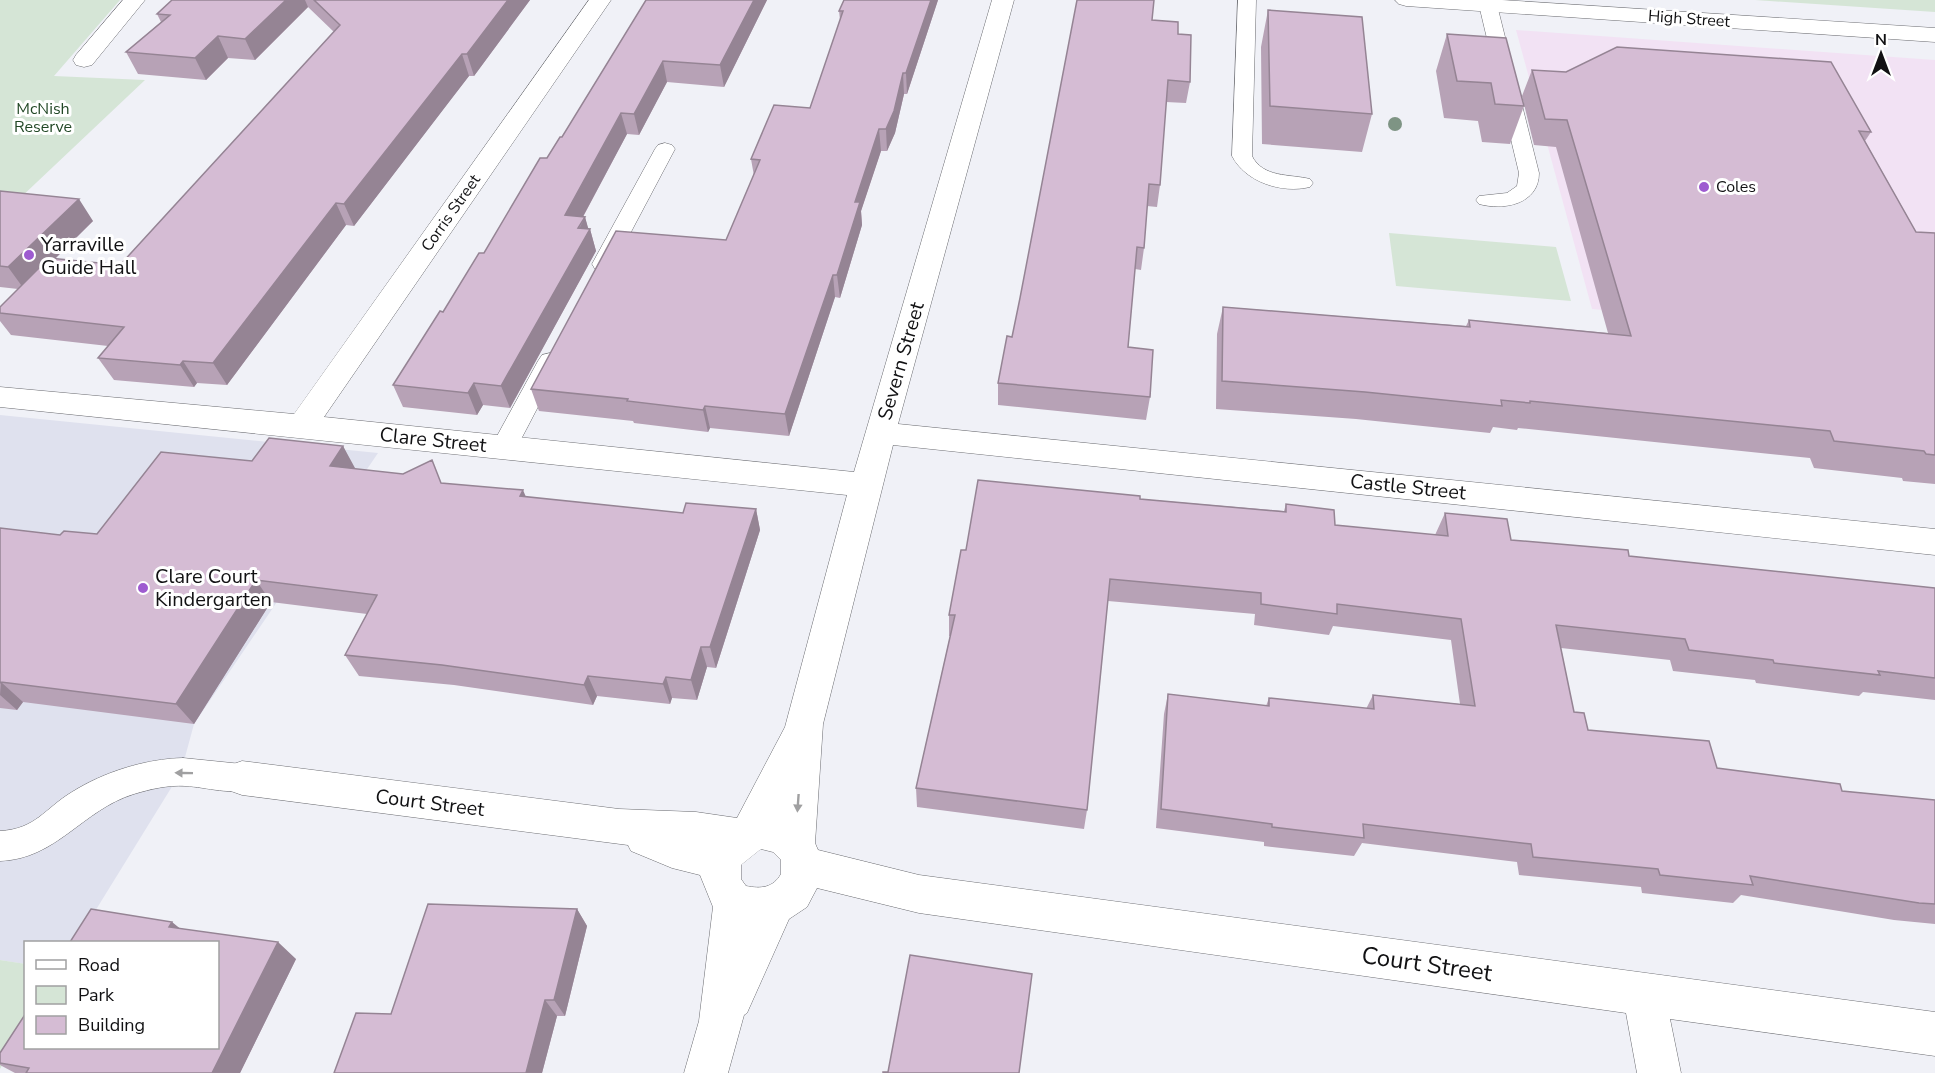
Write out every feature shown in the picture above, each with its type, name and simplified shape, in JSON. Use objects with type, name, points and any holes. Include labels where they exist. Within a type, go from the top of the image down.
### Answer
[{"type":"street","points":[[84,60],[134,0]]},
{"type":"street","name":"Corris Street","points":[[302,426],[600,0]]},
{"type":"street","name":"Severn Street","points":[[706,1073],[721,1022],[779,882],[804,724],[880,433],[1003,0]]},
{"type":"street","name":"High Street","points":[[1406,0],[1935,36]]},
{"type":"street","name":"Clare Street","points":[[0,397],[866,485]]},
{"type":"street","name":"Castle Street","points":[[880,433],[1935,542]]},
{"type":"street","name":"Severn Street","points":[[738,845],[804,724]]},
{"type":"street","name":"Court Street","points":[[242,778],[618,827],[672,849],[738,845],[761,831],[774,832],[779,882],[919,894],[1935,1034]]},
{"type":"street","points":[[738,845],[720,873],[721,884],[779,882]]},
{"type":"street","points":[[1644,994],[1659,1073]]},
{"type":"lane","points":[[1247,0],[1242,156],[1245,166],[1254,173],[1275,180],[1303,183]]},
{"type":"lane","points":[[1486,200],[1506,200],[1519,194],[1527,187],[1529,173],[1488,5]]},
{"type":"lane","points":[[593,283],[665,149]]},
{"type":"lane","points":[[504,447],[560,344]]},
{"type":"lane","points":[[0,846],[28,843],[45,834],[84,801],[105,791],[144,778],[181,772],[242,778]]},
{"type":"shaded area","points":[[1516,30],[1935,60],[1935,341],[1592,309]]},
{"type":"shaded area","name":"Clare Court Kindergarten","points":[[0,415],[378,453],[194,724],[181,772],[77,941],[24,941],[24,964],[0,960]]},
{"type":"green space","name":"McNish Reserve","points":[[0,0],[120,0],[54,76],[145,80],[0,217]]},
{"type":"green space","points":[[1755,0],[1935,0],[1935,12]]},
{"type":"green space","points":[[1389,233],[1556,247],[1571,301],[1396,286]]},
{"type":"green space","points":[[0,960],[24,964],[24,1028],[0,1069]]},
{"type":"building","points":[[172,0],[286,0],[245,39],[218,36],[195,58],[126,52],[170,15],[157,14]]},
{"type":"building","points":[[314,0],[508,0],[467,54],[462,54],[344,204],[336,203],[213,363],[183,361],[180,365],[98,358],[124,327],[0,313],[0,307],[49,258],[120,265],[340,25]]},
{"type":"building","points":[[646,0],[754,0],[720,65],[663,61],[634,114],[621,113],[565,215],[585,217],[578,228],[590,229],[501,386],[474,383],[468,393],[393,385],[440,311],[443,312],[479,253],[484,253],[540,158],[547,158],[562,137]]},
{"type":"building","points":[[844,0],[931,0],[906,73],[903,73],[894,111],[886,129],[879,129],[855,202],[860,202],[837,275],[833,275],[785,414],[705,406],[703,410],[627,401],[628,399],[531,389],[616,231],[726,240],[760,160],[751,159],[774,105],[810,108],[843,11],[839,11]]},
{"type":"building","points":[[1077,0],[1154,0],[1152,20],[1178,22],[1178,34],[1191,35],[1190,82],[1168,80],[1160,185],[1149,184],[1144,248],[1137,247],[1128,347],[1153,350],[1150,397],[998,383],[1007,336],[1012,337]]},
{"type":"building","points":[[1268,10],[1362,17],[1372,114],[1270,106]]},
{"type":"building","points":[[1447,34],[1506,38],[1524,106],[1495,104],[1491,83],[1457,81]]},
{"type":"building","points":[[1617,47],[1831,62],[1871,132],[1859,131],[1916,232],[1935,233],[1935,455],[1926,454],[1924,451],[1834,441],[1830,431],[1530,401],[1530,403],[1501,400],[1502,406],[1222,381],[1223,307],[1470,327],[1469,320],[1631,336],[1567,120],[1545,119],[1532,70],[1566,72]]},
{"type":"building","points":[[0,191],[79,199],[8,267],[0,266]]},
{"type":"building","points":[[269,438],[343,446],[330,466],[403,474],[432,460],[441,483],[523,490],[520,496],[683,513],[686,503],[756,509],[710,647],[701,647],[691,680],[666,677],[663,684],[588,676],[584,685],[442,665],[345,655],[377,595],[256,580],[176,704],[0,683],[0,528],[60,535],[64,531],[97,534],[161,452],[252,461]]},
{"type":"building","points":[[978,480],[1140,496],[1140,499],[1286,512],[1286,504],[1334,510],[1335,525],[1448,536],[1445,513],[1507,519],[1511,540],[1628,550],[1629,556],[1935,588],[1935,678],[1878,671],[1880,675],[1774,663],[1773,660],[1689,650],[1685,639],[1556,625],[1574,712],[1584,713],[1588,730],[1709,741],[1717,768],[1840,784],[1842,791],[1935,800],[1935,904],[1750,876],[1753,885],[1660,875],[1658,869],[1533,857],[1531,844],[1363,824],[1364,838],[1272,827],[1272,824],[1161,809],[1168,694],[1269,706],[1269,698],[1374,709],[1373,695],[1475,706],[1461,619],[1337,604],[1337,614],[1261,604],[1261,593],[1110,579],[1087,810],[916,788],[955,615],[949,615],[961,550],[966,550]]},
{"type":"building","points":[[428,904],[577,909],[554,1000],[545,1000],[526,1073],[334,1073],[356,1013],[391,1014]]},
{"type":"building","points":[[91,909],[172,922],[169,927],[278,942],[212,1073],[26,1073],[29,1068],[0,1063],[0,1053],[24,1016],[24,1049],[219,1049],[219,941],[71,941]]},
{"type":"building","points":[[910,955],[1032,974],[1019,1073],[883,1073],[888,1072]]},
{"type":"place","name":"Coles","points":[[1704,187]]},
{"type":"place","name":"Yarraville Guide Hall","points":[[29,255]]},
{"type":"place","name":"Clare Court Kindergarten","points":[[143,588]]}]
